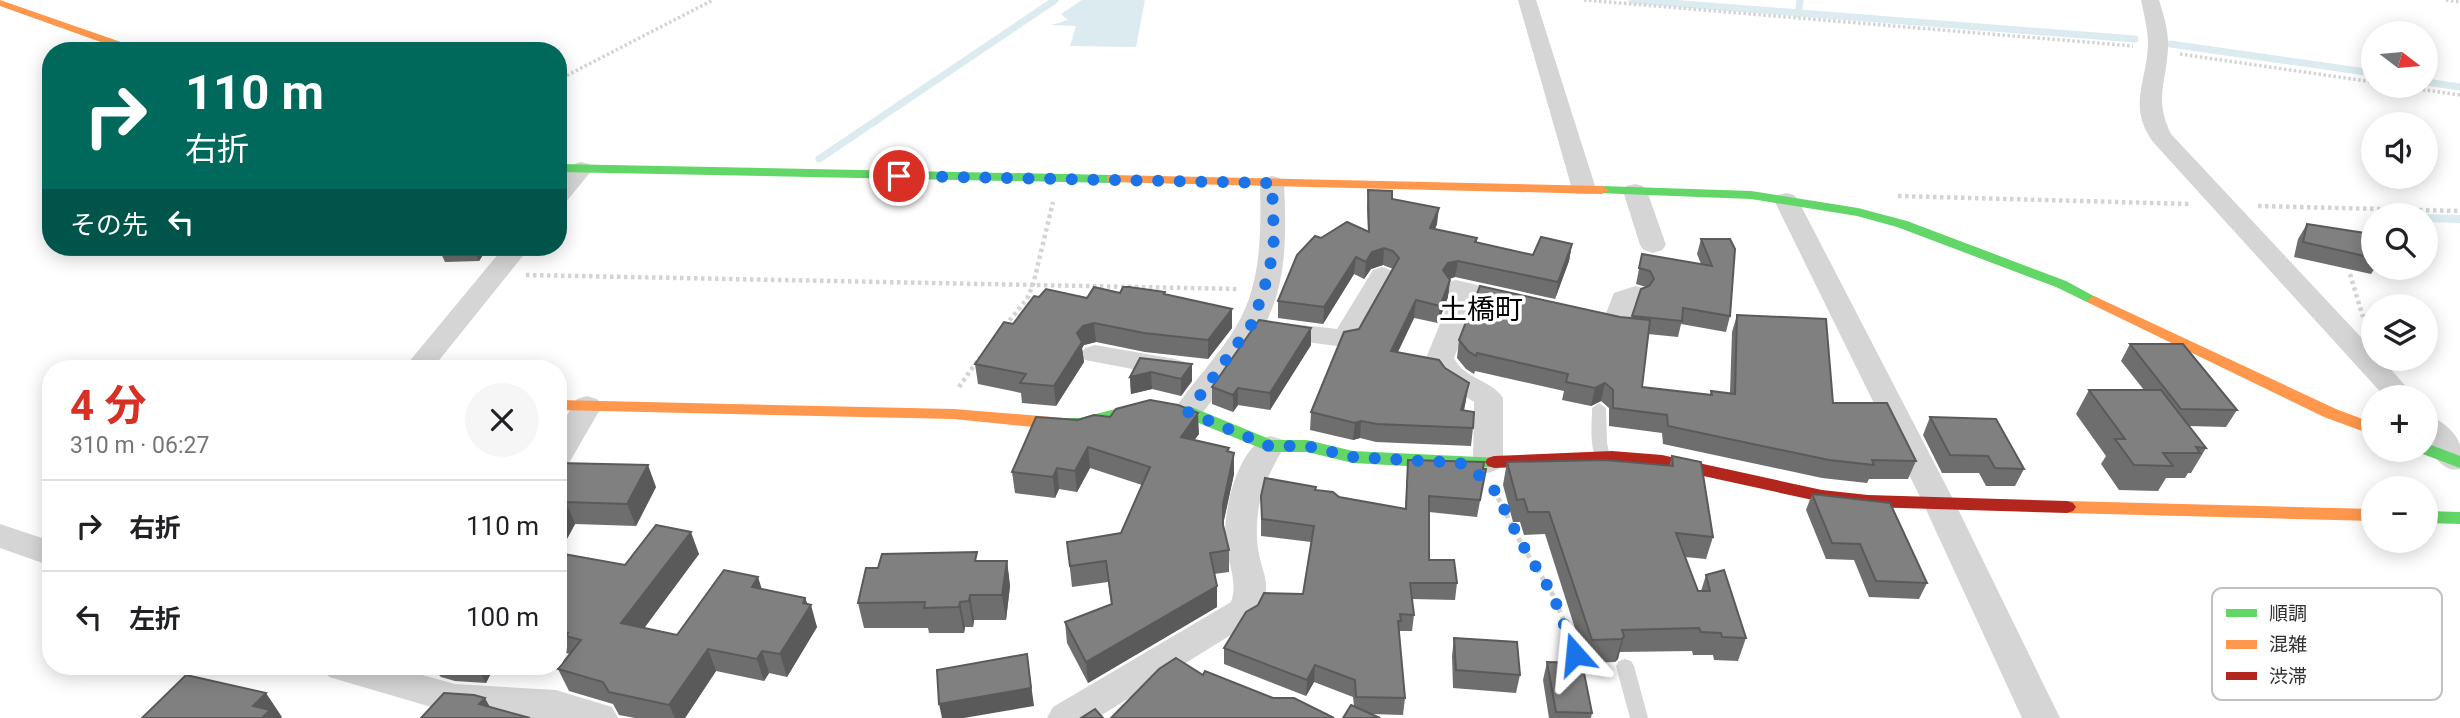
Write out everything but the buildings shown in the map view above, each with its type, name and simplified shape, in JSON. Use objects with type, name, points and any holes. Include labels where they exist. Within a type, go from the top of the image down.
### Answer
[{"type":"street","points":[[1527,0],[1584,189]]},
{"type":"street","points":[[2150,0],[2158,32],[2158,50],[2148,91],[2153,123],[2161,137],[2390,385]]},
{"type":"street","points":[[0,2],[112,42]]},
{"type":"street","points":[[570,169],[1703,191],[1786,200],[1858,212],[1902,224],[2001,260],[2060,284],[2330,413],[2361,425]]},
{"type":"street","points":[[1188,412],[1251,325],[1264,290],[1274,239],[1272,183]]},
{"type":"street","points":[[1635,191],[1653,245]]},
{"type":"street","points":[[1786,200],[1939,503],[2041,718]]},
{"type":"street","points":[[424,360],[509,256]]},
{"type":"street","points":[[1251,325],[1345,339],[1382,275]]},
{"type":"street","points":[[1474,463],[1489,398],[1456,379],[1444,369],[1440,358],[1462,290],[1617,324],[1623,299],[1635,294]]},
{"type":"street","points":[[1095,354],[1145,364],[1216,372]]},
{"type":"street","points":[[567,425],[573,405],[941,414],[1080,424],[1151,405],[1188,412],[1269,446],[1307,446],[1353,457],[1474,463],[1602,457],[1662,461],[1822,496],[1868,501],[2361,515]]},
{"type":"street","points":[[2438,437],[2457,461]]},
{"type":"street","points":[[1066,718],[1243,611],[1251,601],[1250,573],[1241,541],[1244,499],[1253,468],[1269,446]]},
{"type":"street","points":[[2438,454],[2457,461]]},
{"type":"street","points":[[2438,517],[2460,518]]},
{"type":"street","points":[[0,536],[42,551]]},
{"type":"street","points":[[1172,653],[1195,671],[1207,676]]},
{"type":"street","points":[[420,677],[455,699],[556,705],[599,718]]},
{"type":"lane","points":[[1599,408],[1599,443],[1602,457]]},
{"type":"lane","points":[[1625,666],[1639,718]]},
{"type":"path","points":[[567,75],[713,0]]},
{"type":"path","points":[[1584,0],[2122,44],[2361,80]]},
{"type":"path","points":[[2446,0],[2460,2]]},
{"type":"path","points":[[2438,92],[2460,95]]},
{"type":"path","points":[[1002,330],[1027,299],[1033,285],[1058,179]]},
{"type":"path","points":[[1892,196],[2460,211]]},
{"type":"path","points":[[494,274],[1264,290]]},
{"type":"path","points":[[941,414],[985,351]]},
{"type":"path","points":[[1474,463],[1480,476],[1495,491],[1522,544],[1553,595],[1569,633],[1579,670]]},
{"type":"shaded area","points":[[1082,0],[1145,0],[1136,47],[1070,46],[1076,26],[1051,25],[1068,20],[1061,14]]},
{"type":"waterway","points":[[819,159],[1055,0]]},
{"type":"waterway","points":[[1632,0],[1798,13]]},
{"type":"waterway","points":[[1798,13],[1800,0]]},
{"type":"waterway","points":[[1798,13],[2135,39]]},
{"type":"waterway","points":[[2170,44],[2361,71]]},
{"type":"waterway","points":[[2438,84],[2460,87]]},
{"type":"waterway","points":[[2438,218],[2460,219]]},
{"type":"traffic: fast","points":[[567,168],[1112,179]]},
{"type":"traffic: fast","points":[[1602,190],[1751,195],[1858,212],[1902,224],[2061,284],[2094,300]]},
{"type":"traffic: fast","points":[[1064,424],[1080,424],[1151,405],[1188,412],[1270,446],[1307,446],[1353,457],[1460,463],[1494,462]]},
{"type":"traffic: fast","points":[[2438,454],[2460,462]]},
{"type":"traffic: fast","points":[[2438,517],[2460,518]]},
{"type":"traffic: slow","points":[[0,2],[112,42]]},
{"type":"traffic: slow","points":[[1112,179],[1602,190]]},
{"type":"traffic: slow","points":[[2094,300],[2330,413],[2361,425]]},
{"type":"traffic: slow","points":[[567,405],[954,414],[1064,424]]},
{"type":"traffic: slow","points":[[2067,507],[2361,515]]},
{"type":"traffic: jam","points":[[1494,462],[1612,457],[1662,461],[1822,496],[1868,501],[2067,507]]},
{"type":"district","name":"土橋町","points":[[1481,309]]},
{"type":"route","points":[[899,176],[1272,183],[1274,239],[1262,296],[1251,325],[1188,412],[1269,446],[1307,446],[1353,457],[1460,463],[1480,476],[1495,491],[1522,544],[1553,595],[1575,654]]}]
